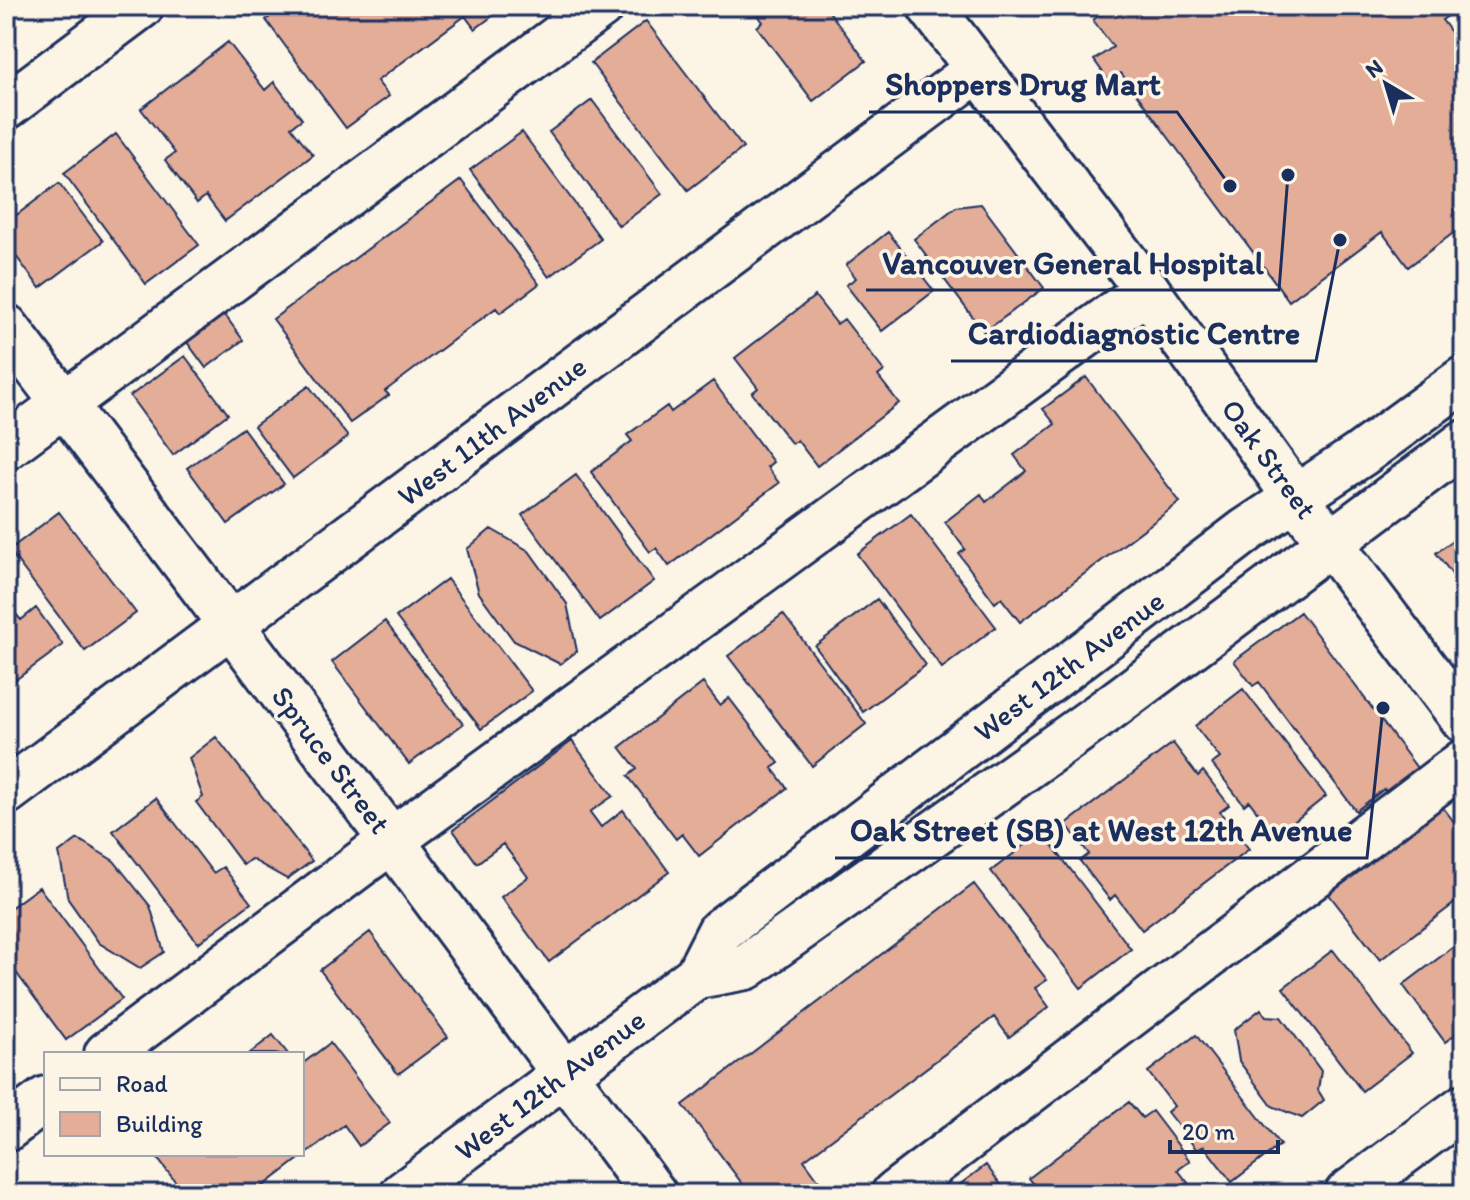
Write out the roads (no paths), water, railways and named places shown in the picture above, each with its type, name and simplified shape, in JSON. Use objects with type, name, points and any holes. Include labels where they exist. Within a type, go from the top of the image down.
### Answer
[{"type":"street","points":[[6,107],[141,6]]},
{"type":"street","points":[[6,447],[601,6]]},
{"type":"street","name":"Oak Street","points":[[930,6],[1147,290],[1296,498],[1464,720]]},
{"type":"street","name":"West 11th Avenue","points":[[6,792],[977,70]]},
{"type":"street","points":[[110,1052],[391,841],[1147,290]]},
{"type":"street","name":"Spruce Street","points":[[6,327],[654,1194]]},
{"type":"street","name":"West 12th Avenue","points":[[697,976],[720,931],[1247,530],[1360,455],[1464,379]]},
{"type":"street","name":"West 12th Avenue","points":[[403,1194],[697,976],[746,967],[1107,710],[1464,443]]},
{"type":"street","points":[[894,1194],[1464,762]]},
{"type":"street","points":[[6,1129],[44,1100]]},
{"type":"street","points":[[1347,1194],[1464,1107]]},
{"type":"place","name":"Vancouver General Hospital","points":[[1288,175]]},
{"type":"place","name":"Shoppers Drug Mart","points":[[1230,186]]},
{"type":"place","name":"Cardiodiagnostic Centre","points":[[1340,240]]},
{"type":"place","name":"Oak Street (SB) at West 12th Avenue","points":[[1383,708]]}]
